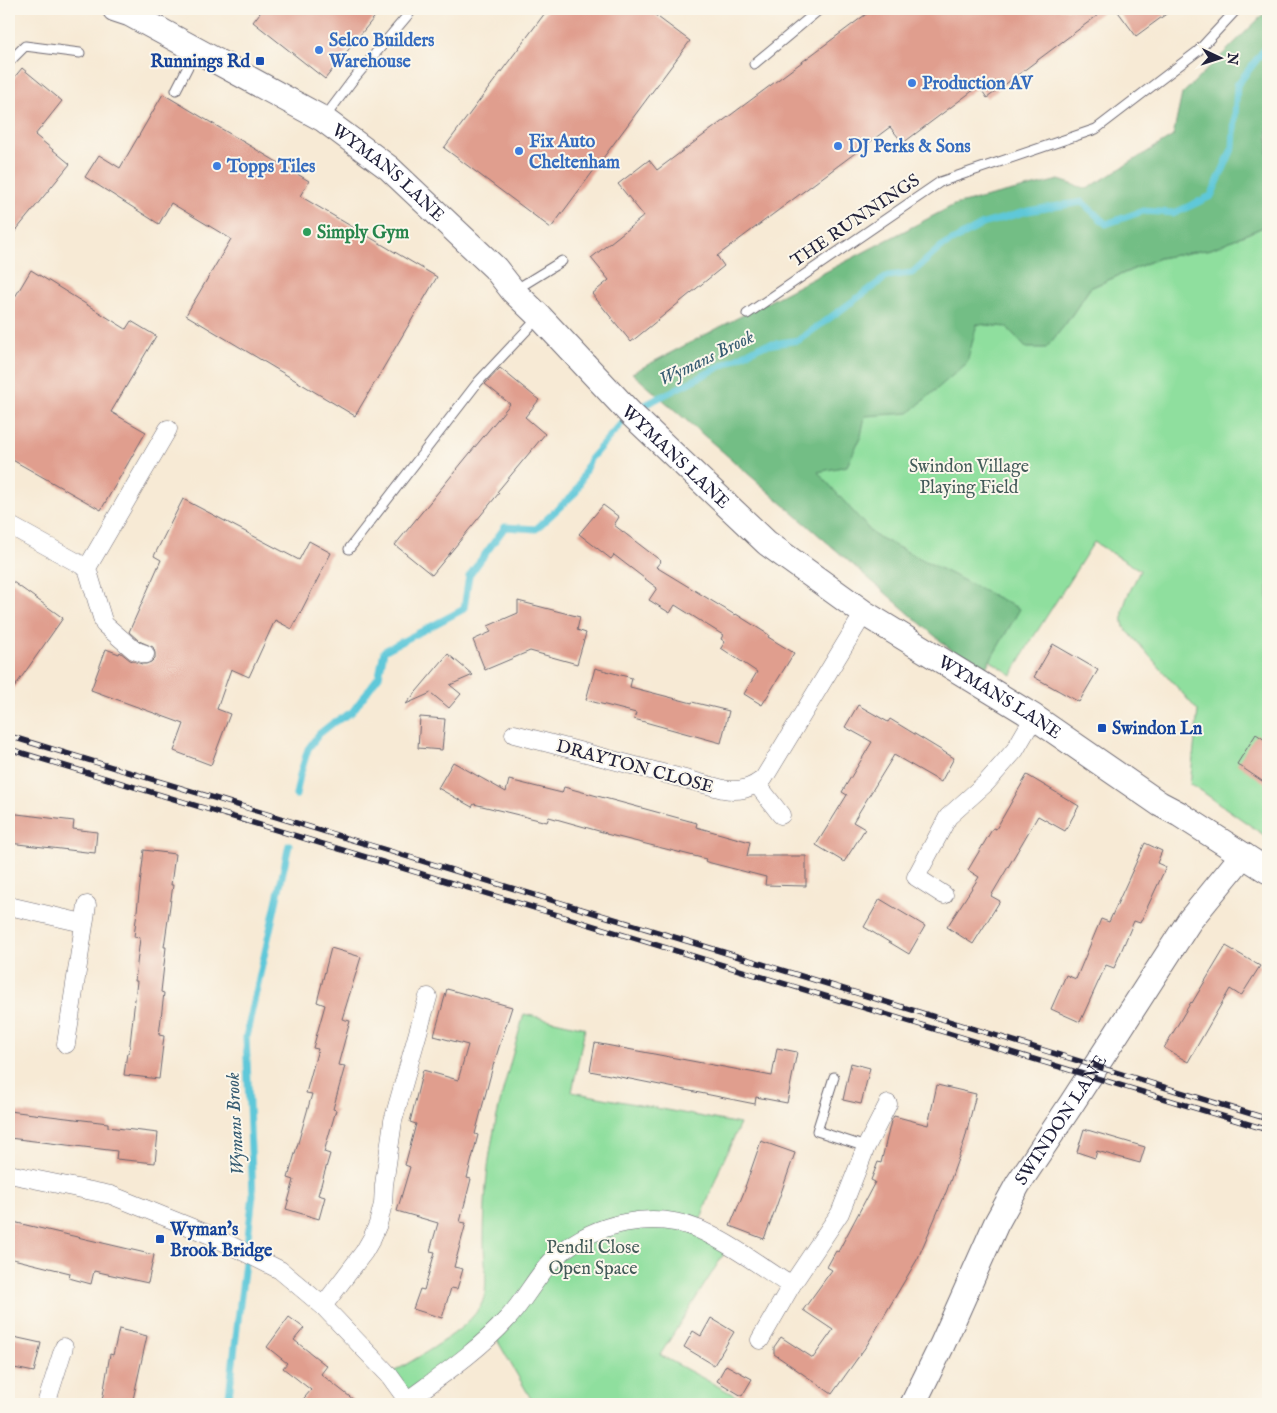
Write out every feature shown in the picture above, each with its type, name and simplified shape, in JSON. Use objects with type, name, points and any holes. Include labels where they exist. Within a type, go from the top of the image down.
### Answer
[{"type":"street","name":"WYMANS LANE","points":[[126,10],[196,51],[323,119],[389,168],[496,268],[513,291],[630,413],[767,543],[864,613],[1034,717],[1160,804],[1180,814],[1268,871]]},
{"type":"street","points":[[87,568],[168,429]]},
{"type":"street","points":[[9,524],[87,568],[104,624],[134,650],[146,654]]},
{"type":"street","points":[[781,815],[757,784],[764,778],[864,613]]},
{"type":"street","points":[[944,895],[916,877],[948,817],[986,783],[1015,750],[1034,717]]},
{"type":"street","name":"DRAYTON CLOSE","points":[[514,734],[723,789],[740,791],[757,784]]},
{"type":"street","name":"SWINDON LANE","points":[[913,1404],[942,1345],[996,1224],[1018,1184],[1190,920],[1243,855]]},
{"type":"street","points":[[66,1044],[86,905]]},
{"type":"street","points":[[9,906],[84,923]]},
{"type":"street","points":[[323,1306],[364,1252],[378,1224],[393,1121],[428,997]]},
{"type":"street","points":[[760,1340],[791,1286],[840,1213],[866,1147],[888,1104]]},
{"type":"street","points":[[9,1174],[111,1196],[210,1235],[280,1270],[323,1306],[389,1375],[409,1402],[468,1357],[508,1319],[545,1268],[558,1255],[590,1234],[608,1227],[626,1222],[652,1221],[679,1224],[697,1229],[742,1253],[791,1286]]},
{"type":"street","points":[[46,1404],[64,1347]]},
{"type":"lane","points":[[323,119],[352,81],[413,9]]},
{"type":"lane","points":[[754,64],[820,9]]},
{"type":"lane","name":"THE RUNNINGS","points":[[747,314],[940,182],[1096,129],[1198,52],[1237,9]]},
{"type":"lane","points":[[9,62],[25,46],[80,53]]},
{"type":"lane","points":[[176,90],[196,51]]},
{"type":"lane","points":[[513,291],[562,260]]},
{"type":"lane","points":[[349,549],[478,382],[540,317]]},
{"type":"lane","points":[[834,1077],[818,1131],[866,1147]]},
{"type":"green space","points":[[1268,10],[1268,225],[1211,249],[1159,258],[1090,288],[1065,325],[1046,348],[1026,348],[1007,327],[977,324],[967,363],[909,413],[865,416],[861,436],[847,466],[818,472],[874,535],[1020,609],[981,676],[632,373],[954,205],[1059,180],[1087,189],[1173,136],[1182,94]]},
{"type":"green space","name":"Swindon Village Playing Field","points":[[1268,225],[1268,838],[1190,785],[1198,711],[1124,627],[1123,612],[1125,604],[1140,570],[1094,542],[1029,644],[1012,675],[886,591],[724,438],[977,324],[1007,327],[1027,348],[1065,325],[1090,288],[1159,258],[1211,249]]},
{"type":"green space","name":"Pendil Close Open Space","points":[[524,1014],[585,1028],[572,1092],[740,1124],[720,1168],[697,1229],[729,1246],[660,1355],[738,1397],[733,1404],[534,1404],[493,1333],[408,1400],[389,1375],[454,1334],[466,1324],[482,1303],[486,1282],[484,1229],[488,1163],[501,1099]]},
{"type":"building","name":"Selco Builders Warehouse","points":[[263,9],[381,9],[325,79],[253,22]]},
{"type":"building","points":[[548,9],[647,9],[690,41],[551,228],[444,148]]},
{"type":"building","points":[[873,9],[1106,9],[987,98],[979,86],[903,143],[890,127],[717,256],[724,266],[631,342],[592,294],[609,280],[591,258],[644,216],[618,184],[649,160],[657,170]]},
{"type":"building","points":[[1116,9],[1173,9],[1136,36]]},
{"type":"building","points":[[22,68],[62,101],[35,135],[70,164],[9,239],[9,84]]},
{"type":"building","points":[[163,94],[309,181],[300,196],[437,277],[355,416],[186,315],[231,239],[171,203],[159,224],[85,177],[99,155],[120,168]]},
{"type":"building","points":[[31,270],[126,329],[131,321],[156,336],[111,412],[146,432],[101,510],[9,458],[9,307]]},
{"type":"building","points":[[500,368],[539,400],[525,417],[545,434],[432,575],[395,545],[510,404],[485,384]]},
{"type":"building","points":[[183,499],[299,560],[309,541],[331,553],[292,629],[275,620],[249,677],[231,669],[217,709],[230,714],[211,765],[174,751],[184,724],[91,690],[106,649],[119,654],[120,652],[130,660],[142,664],[151,662],[155,658],[153,647],[139,641],[129,632],[161,560],[154,556]]},
{"type":"building","points":[[603,505],[619,517],[614,525],[661,561],[656,567],[736,614],[794,653],[762,705],[744,694],[757,672],[721,648],[725,642],[721,639],[723,635],[675,605],[670,613],[649,600],[657,588],[614,555],[611,559],[579,534]]},
{"type":"building","points":[[9,579],[63,618],[9,695]]},
{"type":"building","points":[[518,601],[580,617],[577,630],[586,633],[577,664],[530,651],[485,670],[473,640],[491,632],[488,626],[518,613]]},
{"type":"building","points":[[1053,644],[1098,670],[1079,702],[1034,677]]},
{"type":"building","points":[[448,654],[473,675],[450,685],[461,694],[449,708],[431,693],[406,704]]},
{"type":"building","points":[[595,668],[632,678],[630,687],[729,711],[721,743],[634,719],[636,713],[586,700]]},
{"type":"building","points":[[858,705],[888,722],[890,719],[954,758],[941,782],[894,755],[853,822],[865,829],[844,862],[816,845],[847,795],[842,792],[872,742],[845,727]]},
{"type":"building","points":[[420,717],[445,719],[442,750],[418,748]]},
{"type":"building","points":[[1256,734],[1268,742],[1268,785],[1237,764]]},
{"type":"building","points":[[453,762],[506,792],[509,780],[562,793],[564,787],[697,823],[696,827],[750,842],[747,856],[806,856],[806,886],[765,885],[766,877],[549,817],[547,822],[474,804],[472,807],[438,788]]},
{"type":"building","points":[[1027,775],[1079,806],[1065,831],[1038,816],[991,896],[1000,901],[973,944],[947,927],[979,877],[968,870],[993,828],[996,829]]},
{"type":"building","points":[[9,813],[74,821],[73,829],[97,832],[95,853],[9,843]]},
{"type":"building","points":[[1145,843],[1162,851],[1157,863],[1166,867],[1140,923],[1134,921],[1114,968],[1106,965],[1080,1022],[1051,1009],[1066,975],[1076,979],[1101,919],[1109,922]]},
{"type":"building","points":[[144,850],[175,854],[171,885],[173,885],[164,947],[166,947],[161,992],[164,993],[159,1035],[164,1036],[159,1079],[124,1075],[127,1053],[129,1053],[137,981],[135,981],[140,938],[134,937]]},
{"type":"building","points":[[880,899],[925,926],[909,954],[864,927]]},
{"type":"building","points":[[1226,946],[1260,966],[1241,996],[1230,989],[1188,1062],[1164,1048]]},
{"type":"building","points":[[331,948],[361,957],[342,1019],[350,1021],[338,1065],[345,1066],[333,1109],[336,1110],[324,1152],[330,1154],[318,1195],[325,1197],[319,1219],[286,1209],[294,1180],[288,1178],[312,1094],[306,1093],[318,1049],[313,1048],[325,1005],[317,1002]]},
{"type":"building","points":[[447,989],[512,1007],[493,1066],[475,1134],[478,1135],[467,1178],[471,1179],[460,1222],[466,1223],[454,1267],[463,1269],[457,1289],[451,1288],[442,1318],[413,1309],[420,1289],[424,1290],[435,1252],[430,1251],[438,1223],[397,1211],[410,1167],[405,1165],[416,1124],[410,1122],[423,1070],[458,1080],[468,1045],[434,1036]]},
{"type":"building","points":[[595,1043],[772,1076],[777,1048],[797,1052],[787,1103],[756,1097],[755,1104],[590,1071]]},
{"type":"building","points":[[851,1063],[870,1068],[861,1104],[843,1100]]},
{"type":"building","points":[[937,1085],[976,1094],[965,1139],[947,1190],[918,1258],[867,1345],[832,1394],[774,1354],[774,1347],[781,1337],[813,1358],[833,1330],[803,1310],[832,1270],[827,1267],[836,1251],[838,1252],[875,1182],[871,1180],[878,1162],[881,1163],[891,1121],[894,1116],[928,1125]]},
{"type":"building","points":[[9,1111],[108,1123],[108,1127],[158,1133],[155,1163],[116,1159],[117,1151],[9,1138]]},
{"type":"building","points":[[1084,1129],[1145,1147],[1140,1163],[1097,1151],[1095,1158],[1077,1152]]},
{"type":"building","points":[[761,1141],[795,1153],[764,1239],[730,1226],[746,1187]]},
{"type":"building","points":[[9,1221],[154,1255],[148,1283],[94,1271],[91,1284],[69,1278],[70,1273],[9,1258]]},
{"type":"building","points":[[289,1317],[304,1328],[294,1340],[327,1366],[321,1374],[359,1404],[299,1404],[311,1390],[283,1368],[287,1363],[267,1347]]},
{"type":"building","points":[[711,1318],[734,1332],[714,1365],[684,1347],[693,1331],[701,1336]]},
{"type":"building","points":[[119,1329],[147,1336],[132,1404],[102,1401],[110,1354],[113,1355]]},
{"type":"building","points":[[9,1336],[41,1343],[34,1372],[9,1367]]},
{"type":"building","points":[[726,1365],[752,1379],[742,1396],[717,1381]]},
{"type":"waterway","name":"Wymans Brook","points":[[635,410],[761,346],[799,340],[888,276],[912,273],[941,247],[983,224],[1028,211],[1082,202],[1106,224],[1143,211],[1175,213],[1211,196],[1233,147],[1237,85],[1268,45]]},
{"type":"waterway","name":"Wymans Brook","points":[[296,795],[308,749],[319,734],[352,712],[379,676],[384,651],[464,609],[469,576],[505,527],[536,529],[576,492],[590,459],[627,417]]},
{"type":"waterway","name":"Wymans Brook","points":[[228,1404],[253,1195],[246,1037],[289,845]]},
{"type":"railway","points":[[9,736],[1268,1119]]},
{"type":"railway","points":[[9,749],[1268,1130]]},
{"type":"place","name":"Selco Builders Warehouse","points":[[319,50]]},
{"type":"place","name":"Runnings Rd","points":[[260,61]]},
{"type":"place","name":"Production AV","points":[[912,83]]},
{"type":"place","name":"DJ Perks & Sons","points":[[838,146]]},
{"type":"place","name":"Fix Auto Cheltenham","points":[[519,151]]},
{"type":"place","name":"Topps Tiles","points":[[217,166]]},
{"type":"place","name":"Simply Gym","points":[[307,232]]},
{"type":"place","name":"Swindon Ln","points":[[1102,728]]},
{"type":"place","name":"Wyman's Brook Bridge","points":[[160,1239]]}]
